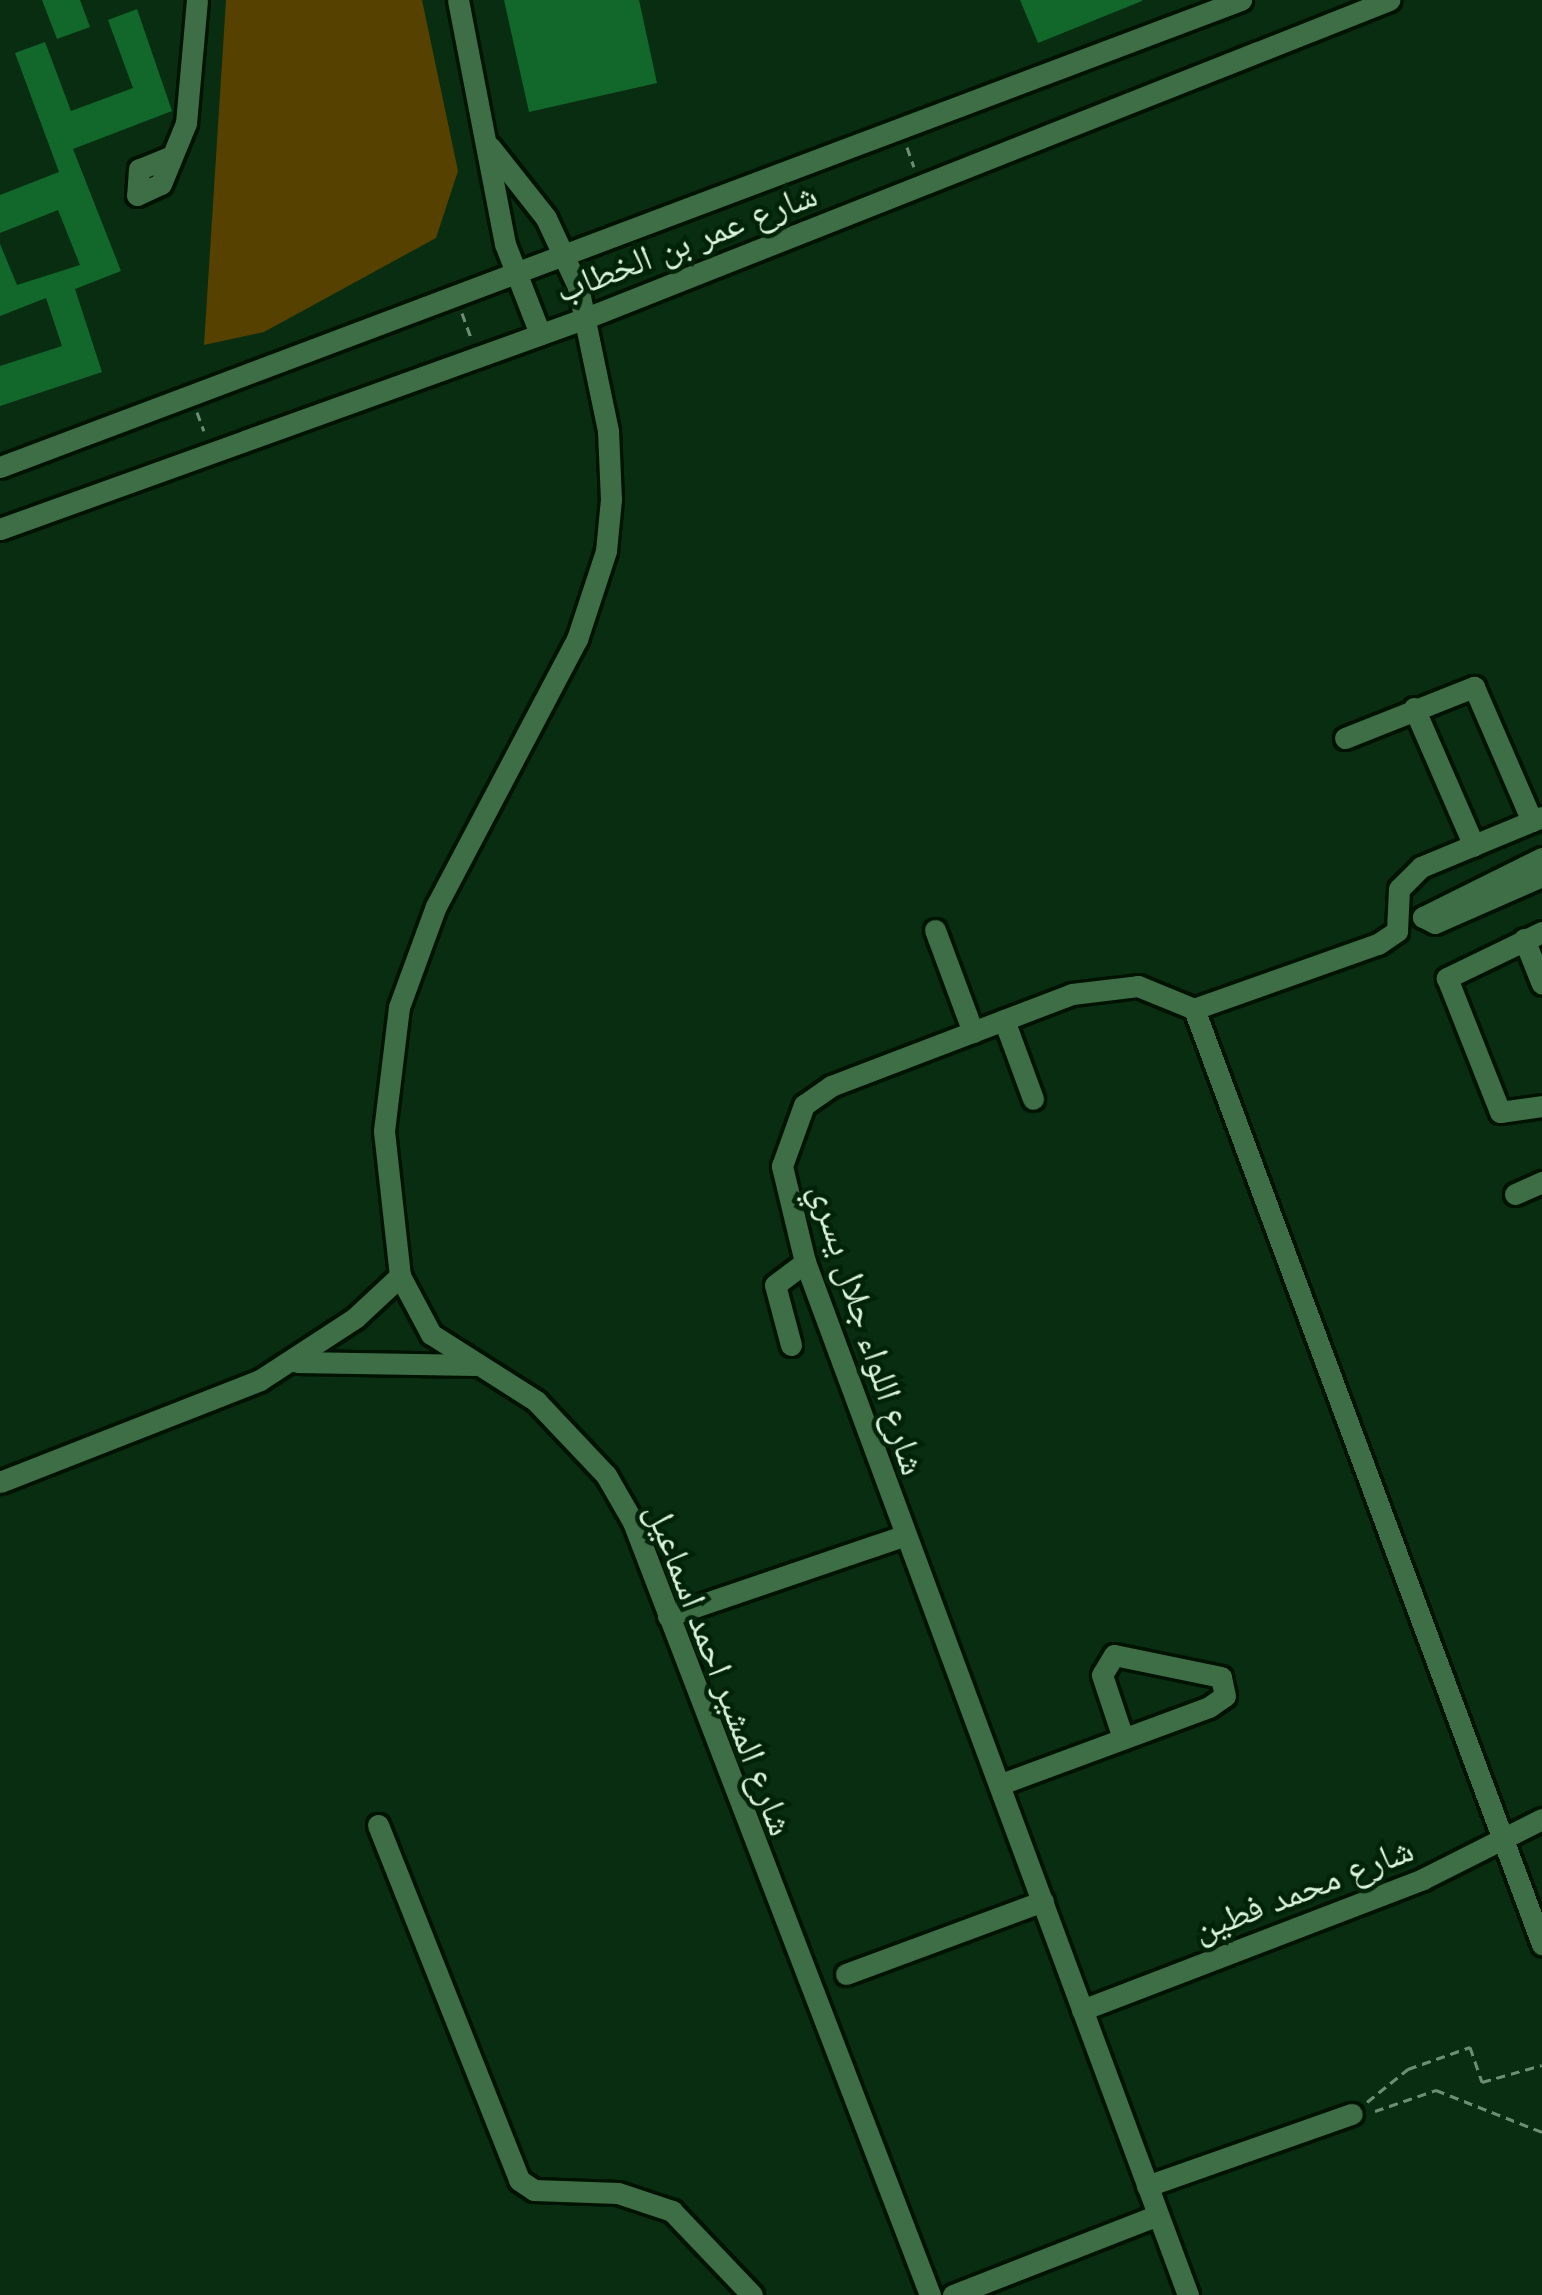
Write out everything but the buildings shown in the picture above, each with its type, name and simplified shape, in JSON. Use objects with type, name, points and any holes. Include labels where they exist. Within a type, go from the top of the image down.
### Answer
[{"type":"street","points":[[172,156],[193,93],[197,0]]},
{"type":"street","points":[[458,0],[512,267],[540,334]]},
{"type":"street","name":"شارع عمر بن الخطاب","points":[[0,467],[512,267],[901,130],[1241,0]]},
{"type":"street","name":"شارع عمر بن الخطاب","points":[[0,529],[586,318],[1390,0]]},
{"type":"street","name":"شارع المشير احمد اسماعيل","points":[[490,147],[563,250],[586,318],[608,431],[606,551],[577,639],[436,906],[399,1007],[384,1131],[400,1276],[431,1334],[536,1401],[606,1475],[668,1616],[930,2295]]},
{"type":"street","points":[[1345,738],[1474,688],[1537,819],[1404,882],[1400,924],[1378,944],[1194,1009],[1542,1944]]},
{"type":"street","points":[[1414,708],[1474,846]]},
{"type":"street","points":[[1542,858],[1424,917],[1435,922],[1542,876]]},
{"type":"street","points":[[935,930],[974,1032]]},
{"type":"street","points":[[1542,984],[1533,935],[1450,972],[1447,985],[1500,1112],[1542,1106]]},
{"type":"street","name":"شارع اللواء جلال يسري","points":[[1187,2295],[1001,1784],[903,1536],[805,1262],[782,1166],[804,1106],[1004,1020],[1120,987],[1165,992],[1194,1009]]},
{"type":"street","points":[[1004,1020],[1033,1099]]},
{"type":"street","points":[[1515,1194],[1542,1182]]},
{"type":"street","points":[[791,1345],[775,1285],[805,1262]]},
{"type":"street","points":[[0,1482],[290,1362],[400,1276]]},
{"type":"street","points":[[290,1362],[478,1365]]},
{"type":"street","points":[[668,1616],[903,1536]]},
{"type":"street","points":[[1001,1784],[1209,1707],[1225,1696],[1220,1677],[1114,1655],[1102,1675],[1123,1738]]},
{"type":"street","name":"شارع محمد فطين","points":[[1082,2010],[1424,1879],[1542,1819]]},
{"type":"street","points":[[378,1825],[519,2180],[534,2190],[618,2193],[672,2211],[752,2295]]},
{"type":"street","points":[[847,1975],[1043,1900]]},
{"type":"street","points":[[1147,2186],[1352,2114]]},
{"type":"street","points":[[953,2295],[1158,2216]]},
{"type":"path","points":[[901,130],[921,185]]},
{"type":"path","points":[[632,226],[656,290]]},
{"type":"path","points":[[454,289],[478,357]]},
{"type":"path","points":[[190,394],[212,452]]},
{"type":"path","points":[[1352,2114],[1408,2069],[1470,2047],[1482,2082],[1542,2065]]},
{"type":"path","points":[[1352,2114],[1436,2090],[1542,2132]]},
{"type":"shaded area","points":[[226,0],[422,0],[458,171],[436,238],[264,332],[204,345]]}]
